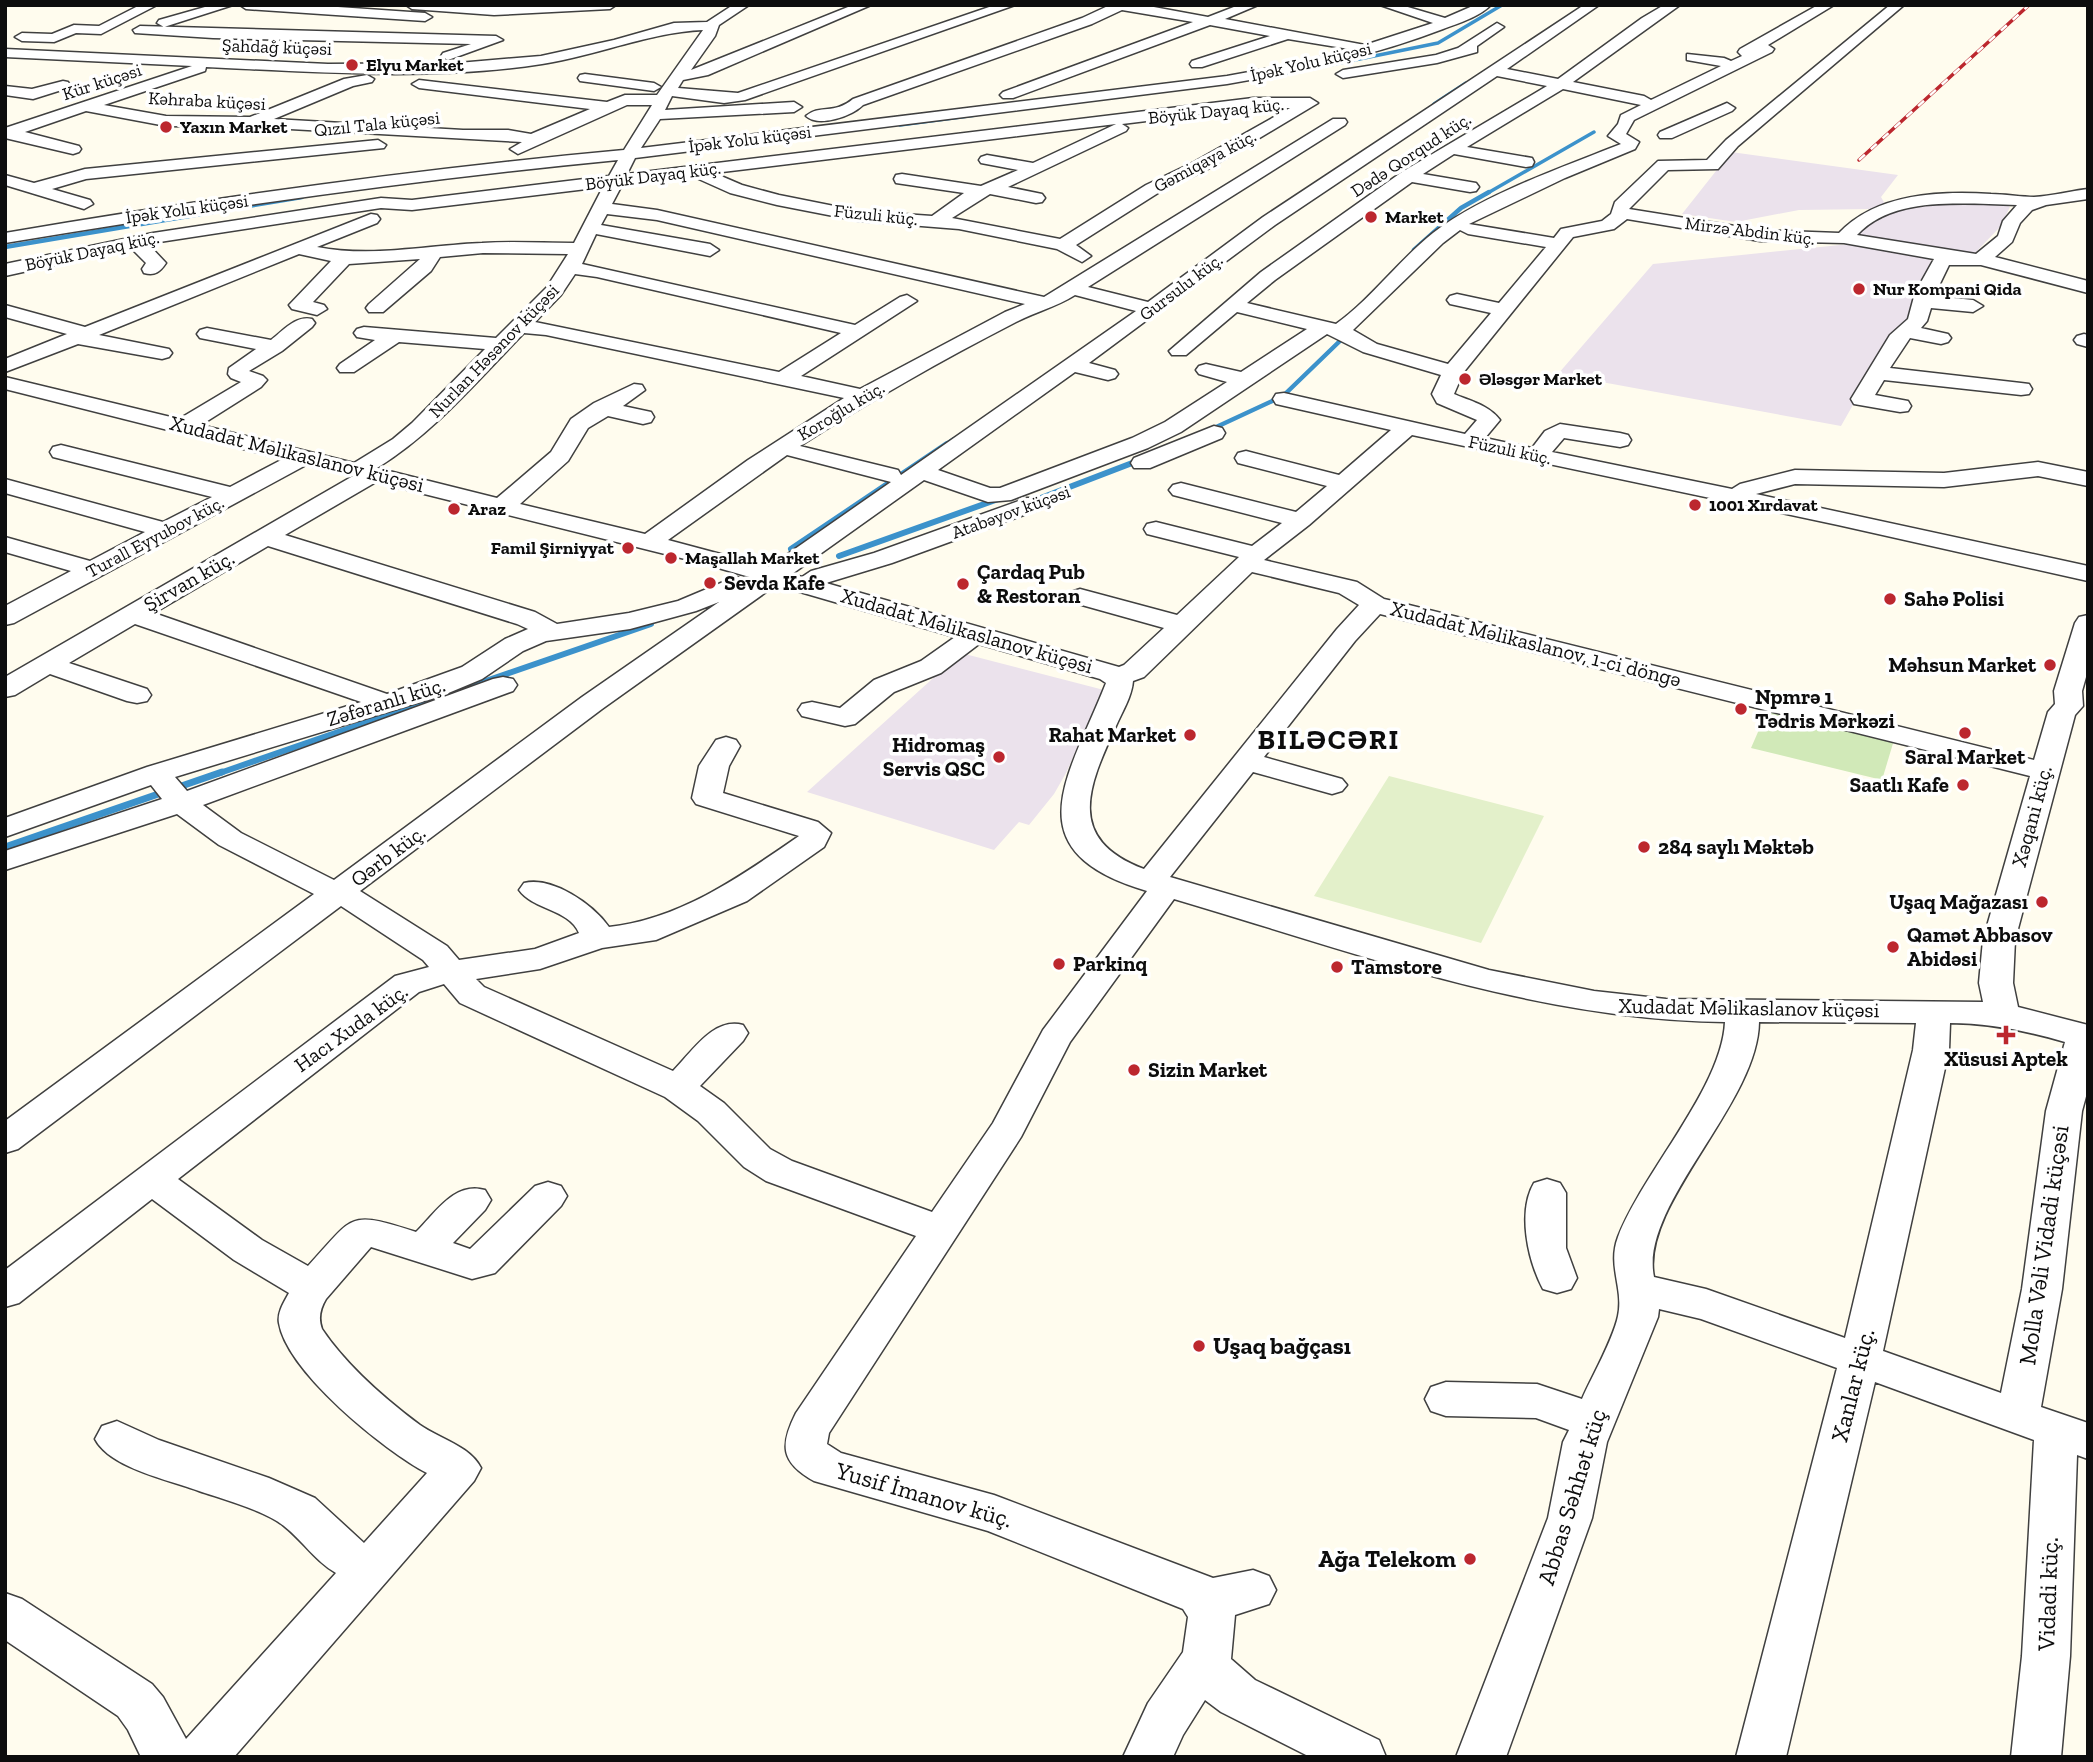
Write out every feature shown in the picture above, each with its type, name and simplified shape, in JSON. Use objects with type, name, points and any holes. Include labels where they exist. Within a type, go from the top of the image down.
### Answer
[{"type":"street","points":[[5,45],[23,37],[54,38],[74,29],[101,30],[151,5]]},
{"type":"street","points":[[16,69],[227,5]]},
{"type":"street","points":[[246,5],[484,10],[592,9]]},
{"type":"street","points":[[412,5],[431,9]]},
{"type":"street","points":[[559,23],[592,9],[610,5]]},
{"type":"street","name":"Nurlan Həsənov küçəsi","points":[[366,472],[420,428],[545,303],[570,268],[629,154],[712,26],[722,16],[743,5]]},
{"type":"street","points":[[680,76],[703,72],[865,5]]},
{"type":"street","points":[[656,112],[740,97],[1009,5]]},
{"type":"street","points":[[708,127],[844,113],[853,104],[1087,21],[1120,5],[1367,49]]},
{"type":"street","points":[[1000,96],[1052,81],[1252,5]]},
{"type":"street","points":[[1386,5],[1446,23]]},
{"type":"street","name":"İpək Yolu küçəsi","points":[[5,238],[135,216],[473,169],[629,154],[1157,90],[1265,74],[1418,38],[1485,5]]},
{"type":"street","points":[[1427,101],[1483,51],[1576,5]]},
{"type":"street","name":"Gursulu küç.","points":[[767,573],[923,472],[1070,365],[1161,318],[1269,221],[1593,5]]},
{"type":"street","name":"Dədə Qorqud küç.","points":[[1179,351],[1268,276],[1408,176],[1563,83],[1674,5]]},
{"type":"street","points":[[923,472],[988,495],[1003,495],[1153,437],[1331,329],[1353,321],[1437,239],[1461,220],[1559,174],[1629,146],[1631,142],[1616,135],[1626,125],[1627,118],[1642,106],[1828,5]]},
{"type":"street","points":[[1470,442],[1489,420],[1482,413],[1445,398],[1443,394],[1453,372],[1546,262],[1567,233],[1608,225],[1622,213],[1621,206],[1664,165],[1712,165],[1732,143],[1898,5]]},
{"type":"street","points":[[172,21],[287,20]]},
{"type":"street","points":[[495,24],[496,38]]},
{"type":"street","points":[[1391,24],[1418,38]]},
{"type":"street","name":"Şahdağ küçəsi","points":[[5,53],[208,63],[418,68],[541,60],[617,44],[674,27],[712,26]]},
{"type":"street","points":[[1483,51],[1497,27]]},
{"type":"street","points":[[140,30],[310,37],[496,38]]},
{"type":"street","points":[[1198,64],[1264,44],[1287,34]]},
{"type":"street","points":[[418,68],[425,63],[496,38]]},
{"type":"street","points":[[992,41],[1016,46]]},
{"type":"street","points":[[1534,46],[1598,56]]},
{"type":"street","points":[[1444,47],[1483,51]]},
{"type":"street","points":[[1821,47],[1846,50]]},
{"type":"street","points":[[518,50],[582,73],[654,87],[656,112]]},
{"type":"street","name":"Gəmiqaya küç.","points":[[1063,245],[1131,202],[1200,166],[1304,104],[1437,59],[1483,51]]},
{"type":"street","points":[[1615,117],[1748,58],[1768,55]]},
{"type":"street","points":[[1692,57],[1724,62]]},
{"type":"street","points":[[1324,61],[1328,67],[1340,69],[1398,60]]},
{"type":"street","name":"Kür küçəsi","points":[[7,132],[158,84],[208,63]]},
{"type":"street","points":[[1494,71],[1563,83],[1696,122]]},
{"type":"street","points":[[252,122],[349,82],[368,79],[608,107]]},
{"type":"street","points":[[158,84],[182,88]]},
{"type":"street","points":[[5,90],[33,94],[63,85]]},
{"type":"street","points":[[530,96],[548,86]]},
{"type":"street","points":[[881,94],[898,98],[924,96]]},
{"type":"street","name":"Koroğlu küç.","points":[[658,544],[756,465],[863,396],[1012,316],[1046,303],[1078,286],[1325,98]]},
{"type":"street","points":[[473,169],[557,129],[629,99],[656,112],[794,107]]},
{"type":"street","points":[[837,101],[853,104]]},
{"type":"street","name":"Böyük Dayaq küç.","points":[[5,270],[135,242],[381,203],[412,205],[617,181],[776,154],[1127,120],[1253,103],[1304,104]]},
{"type":"street","points":[[258,105],[286,107]]},
{"type":"street","name":"Kəhraba küçəsi","points":[[89,107],[166,121],[252,122],[463,135],[508,135],[532,141]]},
{"type":"street","points":[[1666,135],[1727,108]]},
{"type":"street","points":[[472,119],[557,129]]},
{"type":"street","points":[[938,220],[986,190],[1123,127],[1128,123],[1127,120]]},
{"type":"street","points":[[7,132],[73,149]]},
{"type":"street","name":"Qızıl Tala küçəsi","points":[[5,199],[85,174],[463,135]]},
{"type":"street","points":[[507,165],[532,149],[532,141]]},
{"type":"street","points":[[1460,144],[1525,157]]},
{"type":"street","points":[[85,174],[171,148]]},
{"type":"street","points":[[1079,148],[1111,154]]},
{"type":"street","points":[[99,156],[122,161]]},
{"type":"street","points":[[987,160],[1035,168]]},
{"type":"street","points":[[1408,176],[1473,181],[1424,165]]},
{"type":"street","name":"Füzuli küç.","points":[[694,170],[736,189],[778,200],[859,216],[938,220],[1063,245]]},
{"type":"street","points":[[183,197],[369,178],[385,183]]},
{"type":"street","points":[[902,179],[1036,198]]},
{"type":"street","points":[[5,180],[85,204]]},
{"type":"street","name":"Mirzə Abdin küç.","points":[[1622,213],[1781,238],[1844,238],[1865,219],[1883,209],[1908,202],[1997,199],[2036,202],[2078,192]]},
{"type":"street","points":[[1105,197],[1131,202]]},
{"type":"street","points":[[1377,199],[1400,204]]},
{"type":"street","points":[[1981,259],[2006,238],[2012,221],[2021,209],[2036,202]]},
{"type":"street","points":[[5,366],[378,216],[412,205]]},
{"type":"street","points":[[602,208],[657,215],[1046,303]]},
{"type":"street","points":[[1839,218],[1865,219]]},
{"type":"street","points":[[1560,221],[1580,229]]},
{"type":"street","points":[[591,228],[626,232],[732,254]]},
{"type":"street","points":[[1468,229],[1559,244]]},
{"type":"street","points":[[1844,238],[1960,258],[1981,259],[2088,287]]},
{"type":"street","points":[[135,242],[157,263],[151,269]]},
{"type":"street","points":[[1063,245],[1091,261],[1091,266],[1079,279],[1078,286],[1161,318],[1206,329]]},
{"type":"street","points":[[300,249],[344,258],[387,258],[501,247],[580,249]]},
{"type":"street","points":[[376,308],[425,267],[435,252]]},
{"type":"street","points":[[185,425],[254,383],[256,380],[237,371],[275,347],[311,316],[299,305],[344,258]]},
{"type":"street","points":[[1900,407],[1862,399],[1897,339],[1917,321],[1923,301],[1943,260],[1960,258]]},
{"type":"street","points":[[1520,259],[1546,262]]},
{"type":"street","points":[[570,268],[597,271],[857,331]]},
{"type":"street","points":[[1457,300],[1504,310]]},
{"type":"street","points":[[782,379],[907,301]]},
{"type":"street","points":[[1923,301],[1973,306]]},
{"type":"street","name":"Koroğlu küç.","points":[[658,544],[870,404],[1035,313],[1046,303]]},
{"type":"street","points":[[32,318],[61,306]]},
{"type":"street","points":[[1234,306],[1331,329],[1370,348],[1453,372]]},
{"type":"street","points":[[5,311],[80,335],[162,353]]},
{"type":"street","points":[[552,330],[569,317]]},
{"type":"street","points":[[522,327],[552,330],[863,396]]},
{"type":"street","points":[[1908,331],[1941,338]]},
{"type":"street","points":[[364,333],[504,345]]},
{"type":"street","points":[[207,334],[275,347]]},
{"type":"street","points":[[347,368],[394,336]]},
{"type":"street","points":[[1070,365],[1108,374]]},
{"type":"street","points":[[1206,370],[1247,380]]},
{"type":"street","points":[[1878,373],[2021,389]]},
{"type":"street","name":"Xudadat Məlikaslanov küçəsi","points":[[5,383],[185,425],[658,544],[767,573],[1118,677],[1118,689],[1077,785],[1074,817],[1078,834],[1100,859],[1159,884],[1529,990],[1625,1007],[2003,1014],[2086,1036]]},
{"type":"street","points":[[503,505],[540,476],[559,456],[579,424],[634,390]]},
{"type":"street","name":"Füzuli küç.","points":[[1284,399],[1470,442],[2088,574]]},
{"type":"street","points":[[602,408],[643,417]]},
{"type":"street","points":[[1118,677],[1134,671],[1251,559],[1301,520],[1407,428]]},
{"type":"street","points":[[1538,456],[1560,431],[1620,440]]},
{"type":"street","name":"Atabəyov küçəsi","points":[[806,585],[820,576],[883,558],[1080,487],[1214,433]]},
{"type":"street","points":[[61,452],[233,495]]},
{"type":"street","points":[[796,452],[890,475]]},
{"type":"street","name":"Turall Eyyubov küç.","points":[[9,612],[94,570],[305,456]]},
{"type":"street","points":[[1951,457],[1968,478]]},
{"type":"street","points":[[1246,458],[1345,483]]},
{"type":"street","points":[[1840,459],[1853,479]]},
{"type":"street","points":[[1736,497],[1748,489],[1794,477],[1968,478],[2038,470],[2088,478]]},
{"type":"street","name":"Şirvan küç.","points":[[5,689],[265,537],[366,472]]},
{"type":"street","points":[[5,486],[167,531]]},
{"type":"street","points":[[1181,490],[1301,520]]},
{"type":"street","points":[[1156,529],[1348,587],[1375,604]]},
{"type":"street","points":[[265,537],[526,618],[551,631]]},
{"type":"street","points":[[5,544],[94,570]]},
{"type":"street","name":"Zəfəranlı küç.","points":[[5,828],[157,773],[456,680],[528,638],[551,631],[608,626],[667,611],[721,593],[767,573]]},
{"type":"street","name":"Qərb küç.","points":[[5,1116],[592,703],[767,573]]},
{"type":"street","points":[[1080,597],[1181,624]]},
{"type":"street","name":"Xudadat Məlikaslanov, 1-ci döngə","points":[[1159,884],[1246,761],[1346,635],[1375,604],[2044,771]]},
{"type":"street","points":[[132,614],[364,693],[384,703]]},
{"type":"street","name":"Xəqani küç.","points":[[2003,1014],[1996,983],[1996,960],[2044,771],[2062,712],[2078,707],[2068,691],[2088,623]]},
{"type":"street","points":[[812,710],[845,718],[884,686],[931,667],[974,635]]},
{"type":"street","points":[[49,664],[137,695]]},
{"type":"street","points":[[5,861],[181,803],[503,685]]},
{"type":"street","name":"Hacı Xuda küç.","points":[[5,1292],[407,985],[449,972],[540,959],[597,938],[644,933],[721,902],[759,879],[813,840],[816,833],[807,828],[696,797],[726,746]]},
{"type":"street","points":[[1246,761],[1332,785]]},
{"type":"street","points":[[157,773],[181,803],[230,839],[329,889],[435,953],[472,995],[678,1088],[711,1112],[757,1157],[779,1171],[941,1230]]},
{"type":"street","name":"Yusif İmanov küç.","points":[[1159,884],[1055,1038],[1008,1128],[811,1425],[805,1436],[805,1448],[813,1459],[829,1468],[1004,1517],[1187,1588],[1208,1600]]},
{"type":"street","name":"Qərb küç.","points":[[5,1140],[329,889]]},
{"type":"street","points":[[535,890],[586,917],[594,926],[597,938]]},
{"type":"street","name":"Abbas Səhhət küç","points":[[1481,1757],[1570,1518],[1583,1452],[1593,1421],[1638,1317],[1640,1302],[1631,1273],[1631,1259],[1638,1235],[1664,1181],[1734,1063],[1743,1036],[1742,1010]]},
{"type":"street","name":"Xanlar küç.","points":[[1761,1757],[1860,1360],[1931,1050],[1934,1027],[1931,1012]]},
{"type":"street","points":[[678,1088],[731,1033]]},
{"type":"street","name":"Molla Vəli Vidadi küçəsi","points":[[2054,1429],[2042,1289],[2064,1111],[2086,1036]]},
{"type":"street","points":[[151,1179],[248,1250],[312,1288]]},
{"type":"street","points":[[1547,1193],[1546,1248],[1557,1278]]},
{"type":"street","points":[[202,1757],[459,1468],[401,1435],[321,1361],[306,1341],[299,1323],[302,1304],[312,1288],[361,1233],[370,1232],[472,1264],[481,1262],[548,1196]]},
{"type":"street","points":[[423,1249],[472,1200]]},
{"type":"street","points":[[1636,1288],[1706,1305],[2054,1429]]},
{"type":"street","points":[[1446,1399],[1536,1401],[1593,1421]]},
{"type":"street","name":"Vidadi küç.","points":[[2036,1757],[2046,1656],[2054,1429]]},
{"type":"street","points":[[117,1439],[144,1453],[253,1491],[299,1511],[340,1552],[369,1569]]},
{"type":"street","points":[[1147,1757],[1165,1719],[1206,1658],[1212,1613],[1208,1600],[1253,1590]]},
{"type":"street","points":[[5,1614],[135,1700],[145,1710],[162,1748],[169,1757]]},
{"type":"street","points":[[1206,1658],[1222,1685],[1238,1696],[1361,1757]]},
{"type":"shaded area","points":[[1731,152],[1898,175],[1881,197],[1885,204],[1871,209],[1799,210],[1736,222],[1682,214]]},
{"type":"shaded area","points":[[1998,201],[2010,207],[2000,227],[1973,255],[1851,236],[1899,206]]},
{"type":"shaded area","name":"Nur Kompani Qida","points":[[1860,243],[1934,253],[1905,328],[1892,336],[1841,426],[1558,374],[1653,264]]},
{"type":"shaded area","name":"Hidromaş Servis QSC","points":[[961,653],[1104,690],[1066,773],[1054,794],[1029,825],[1019,822],[994,850],[807,792]]},
{"type":"green space","points":[[1768,709],[1894,740],[1882,780],[1751,748]]},
{"type":"green space","points":[[1389,776],[1544,816],[1481,943],[1314,896]]},
{"type":"waterway","points":[[1330,65],[1438,43],[1502,5]]},
{"type":"waterway","points":[[1272,76],[1316,68]]},
{"type":"waterway","points":[[1434,104],[1466,83]]},
{"type":"waterway","points":[[900,125],[976,115]]},
{"type":"waterway","points":[[1486,194],[1594,132]]},
{"type":"waterway","points":[[1414,250],[1461,208],[1489,192]]},
{"type":"waterway","points":[[5,247],[302,197]]},
{"type":"waterway","points":[[1212,429],[1283,396],[1343,338]]},
{"type":"waterway","points":[[945,445],[954,439]]},
{"type":"waterway","points":[[791,549],[947,444]]},
{"type":"waterway","points":[[1033,501],[1140,460]]},
{"type":"waterway","points":[[839,556],[1001,498]]},
{"type":"waterway","points":[[217,774],[651,624]]},
{"type":"waterway","points":[[5,847],[222,772]]},
{"type":"railway","points":[[1859,160],[2029,5]]},
{"type":"place","name":"Elyu Market","points":[[352,65]]},
{"type":"place","name":"Yaxın Market","points":[[166,127]]},
{"type":"place","name":"Market","points":[[1371,217]]},
{"type":"place","name":"Nur Kompani Qida","points":[[1859,289]]},
{"type":"place","name":"Ələsgər Market","points":[[1465,379]]},
{"type":"place","name":"1001 Xırdavat","points":[[1695,505]]},
{"type":"place","name":"Araz","points":[[454,509]]},
{"type":"place","name":"Famil Şirniyyat","points":[[628,548]]},
{"type":"place","name":"Maşallah Market","points":[[671,558]]},
{"type":"place","name":"Sevda Kafe","points":[[710,583]]},
{"type":"place","name":"Çardaq Pub & Restoran","points":[[963,584]]},
{"type":"place","name":"Sahə Polisi","points":[[1890,599]]},
{"type":"place","name":"Məhsun Market","points":[[2050,665]]},
{"type":"place","name":"Npmrə 1 Tədris Mərkəzi","points":[[1741,709]]},
{"type":"place","name":"Saral Market","points":[[1965,733]]},
{"type":"place","name":"Rahat Market","points":[[1190,735]]},
{"type":"place","name":"Hidromaş Servis QSC","points":[[999,757]]},
{"type":"place","name":"Saatlı Kafe","points":[[1963,785]]},
{"type":"place","name":"284 saylı Məktəb","points":[[1644,847]]},
{"type":"place","name":"Uşaq Mağazası","points":[[2042,902]]},
{"type":"place","name":"Qamət Abbasov Abidəsi","points":[[1893,947]]},
{"type":"place","name":"Parkinq","points":[[1059,964]]},
{"type":"place","name":"Tamstore","points":[[1337,967]]},
{"type":"place","name":"Xüsusi Aptek","points":[[2006,1035]]},
{"type":"place","name":"Sizin Market","points":[[1134,1070]]},
{"type":"place","name":"Uşaq bağçası","points":[[1199,1346]]},
{"type":"place","name":"Ağa Telekom","points":[[1470,1559]]},
{"type":"district","name":"BILƏCƏRI","points":[[1329,739]]}]
